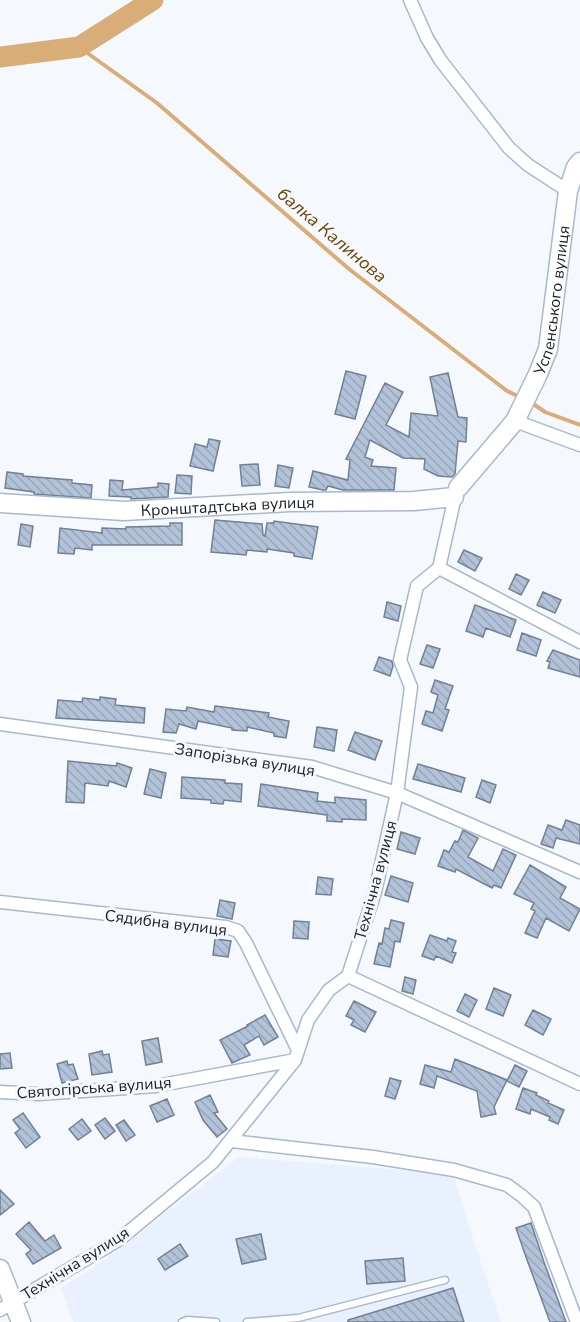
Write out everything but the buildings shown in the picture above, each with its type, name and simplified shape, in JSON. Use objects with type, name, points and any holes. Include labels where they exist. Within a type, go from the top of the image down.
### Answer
[{"type":"street","points":[[410,0],[441,62],[509,148],[528,165],[568,192]]},
{"type":"street","name":"Успенського вулиця","points":[[456,493],[515,421],[548,349],[568,192],[576,167],[580,162]]},
{"type":"street","points":[[515,421],[580,446]]},
{"type":"street","points":[[456,493],[439,568],[580,642]]},
{"type":"street","name":"Кронштадтська вулиця","points":[[0,503],[124,511],[290,502],[414,501],[456,493]]},
{"type":"street","name":"Технічна вулиця","points":[[7,1305],[120,1239],[213,1162],[296,1054],[308,1020],[329,990],[348,976],[375,892],[397,793],[411,687],[400,660],[417,586],[439,568]]},
{"type":"street","name":"Запорізька вулиця","points":[[0,724],[312,767],[397,793],[580,872]]},
{"type":"street","name":"Сядибна вулиця","points":[[0,902],[226,927],[238,932],[246,942],[296,1054]]},
{"type":"street","points":[[348,976],[580,1084]]},
{"type":"street","name":"Святогірська вулиця","points":[[0,1092],[38,1094],[156,1086],[296,1054]]},
{"type":"street","points":[[231,1141],[374,1157],[454,1170],[507,1185],[534,1207],[577,1322]]},
{"type":"street","points":[[0,1269],[7,1305],[21,1322]]},
{"type":"lane","points":[[247,1322],[298,1318],[445,1280]]},
{"type":"lane","points":[[182,1322],[187,1320],[216,1322]]},
{"type":"shaded area","points":[[239,1157],[453,1174],[501,1322],[73,1322],[61,1288],[102,1262]]},
{"type":"waterway","name":"балка Калинова","points":[[0,57],[79,47],[153,0]]},
{"type":"waterway","name":"балка Калинова","points":[[79,47],[157,103],[349,269],[507,391],[520,397]]},
{"type":"waterway","name":"балка Калинова","points":[[529,401],[545,412],[580,425]]}]
